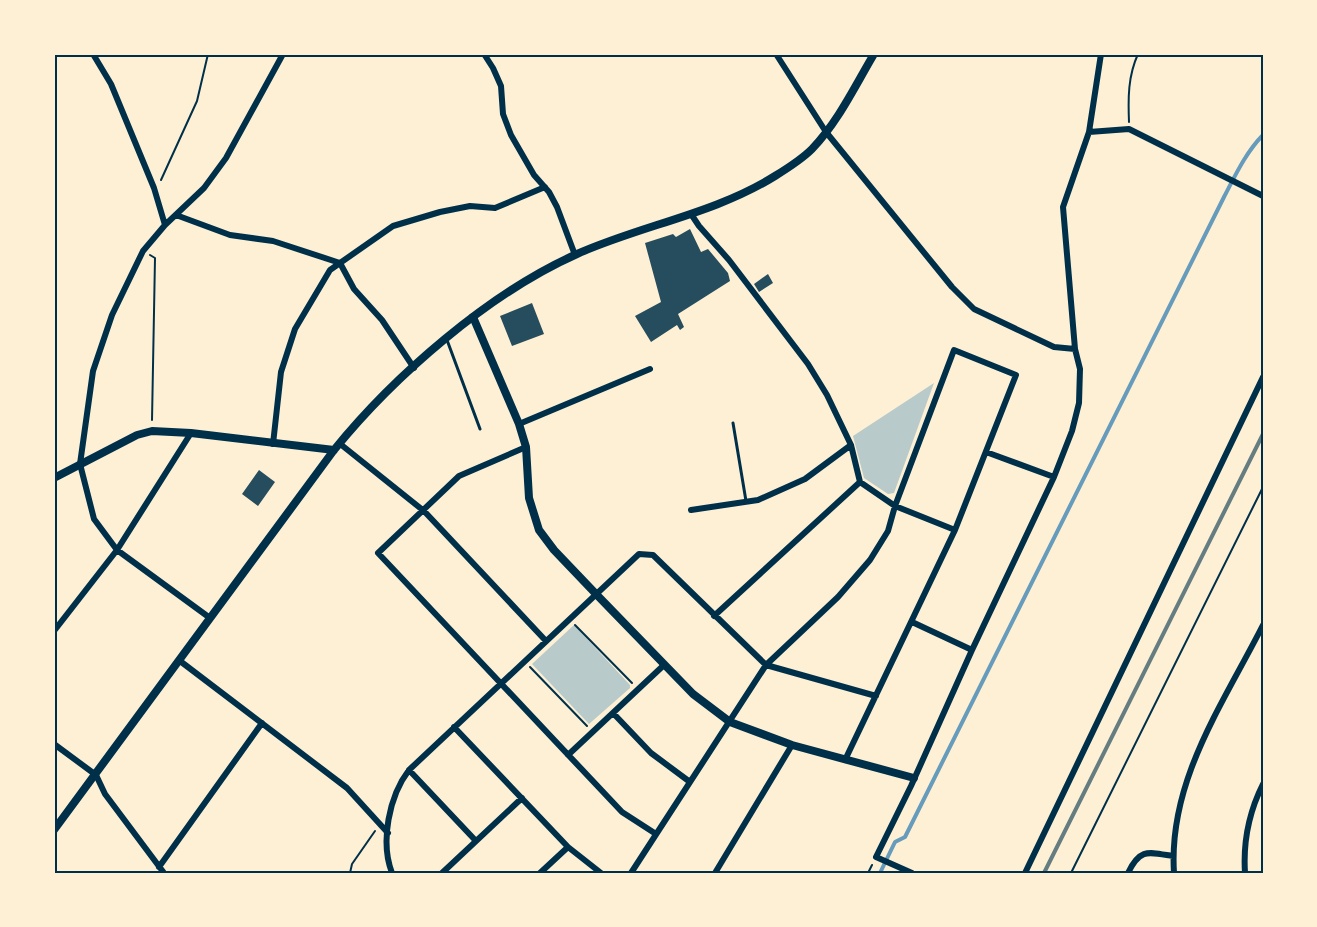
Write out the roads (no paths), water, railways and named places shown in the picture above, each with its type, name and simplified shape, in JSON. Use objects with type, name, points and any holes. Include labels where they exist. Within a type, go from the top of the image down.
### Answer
[{"type":"main road","points":[[54,830],[337,446],[376,403],[447,339],[503,296],[575,255],[741,195],[796,162],[810,151],[826,132],[874,54]]},
{"type":"main road","points":[[54,478],[137,435],[152,430],[273,444],[337,446]]},
{"type":"street","points":[[93,54],[111,84],[155,192],[165,225]]},
{"type":"street","points":[[210,618],[117,550],[94,519],[80,464],[93,371],[112,315],[142,251],[165,225],[204,188],[226,158],[284,54]]},
{"type":"street","points":[[484,54],[494,68],[501,86],[503,114],[511,135],[534,175],[545,187],[557,207],[575,255]]},
{"type":"street","points":[[776,54],[826,132],[952,287],[974,309],[1054,347],[1075,349]]},
{"type":"street","points":[[912,873],[876,857],[1054,477],[1072,431],[1079,403],[1080,369],[1075,349],[1064,207],[1089,132],[1101,54]]},
{"type":"street","points":[[1089,132],[1129,129],[1263,196]]},
{"type":"street","points":[[273,444],[281,372],[295,329],[330,270],[393,226],[470,206],[495,208],[545,187]]},
{"type":"street","points":[[176,214],[230,235],[273,241],[340,263],[354,289],[382,320],[414,368]]},
{"type":"street","points":[[691,214],[808,364],[851,445],[860,482],[895,506],[955,530]]},
{"type":"street","points":[[474,317],[519,424],[526,447],[529,498],[539,530],[596,594],[693,694],[730,722],[792,745],[914,778]]},
{"type":"street","points":[[631,873],[766,665],[838,597],[870,561],[888,531],[895,506],[954,350],[1016,375],[955,530],[845,760]]},
{"type":"street","points":[[519,424],[650,369]]},
{"type":"street","points":[[1025,873],[1263,377]]},
{"type":"street","points":[[54,631],[117,550],[191,433]]},
{"type":"street","points":[[691,510],[758,500],[805,479],[851,445]]},
{"type":"street","points":[[337,446],[423,511],[546,641]]},
{"type":"street","points":[[526,447],[459,476],[378,553],[622,812],[656,834]]},
{"type":"street","points":[[986,452],[1054,477]]},
{"type":"street","points":[[714,616],[860,482]]},
{"type":"street","points":[[392,873],[388,864],[386,847],[388,832],[396,793],[400,782],[409,770],[639,554],[653,555],[766,665],[876,696]]},
{"type":"street","points":[[912,622],[972,650]]},
{"type":"street","points":[[1174,873],[1176,820],[1184,784],[1195,757],[1261,634],[1263,625]]},
{"type":"street","points":[[180,661],[347,788],[388,832]]},
{"type":"street","points":[[568,755],[664,664]]},
{"type":"street","points":[[613,713],[651,753],[690,782]]},
{"type":"street","points":[[159,867],[262,723]]},
{"type":"street","points":[[454,727],[568,847],[601,873]]},
{"type":"street","points":[[54,744],[96,775],[105,794],[164,873]]},
{"type":"street","points":[[716,873],[792,745]]},
{"type":"street","points":[[409,770],[476,841]]},
{"type":"street","points":[[1245,873],[1246,838],[1255,800],[1263,784]]},
{"type":"street","points":[[442,873],[522,798]]},
{"type":"street","points":[[540,873],[568,847]]},
{"type":"street","points":[[1128,873],[1135,858],[1145,854],[1173,856]]},
{"type":"lane","points":[[447,339],[480,429]]},
{"type":"lane","points":[[733,423],[747,502]]},
{"type":"waterway","points":[[880,873],[895,842],[905,837],[1232,181],[1246,157],[1263,135]]},
{"type":"railway","points":[[1044,873],[1263,434]]}]
